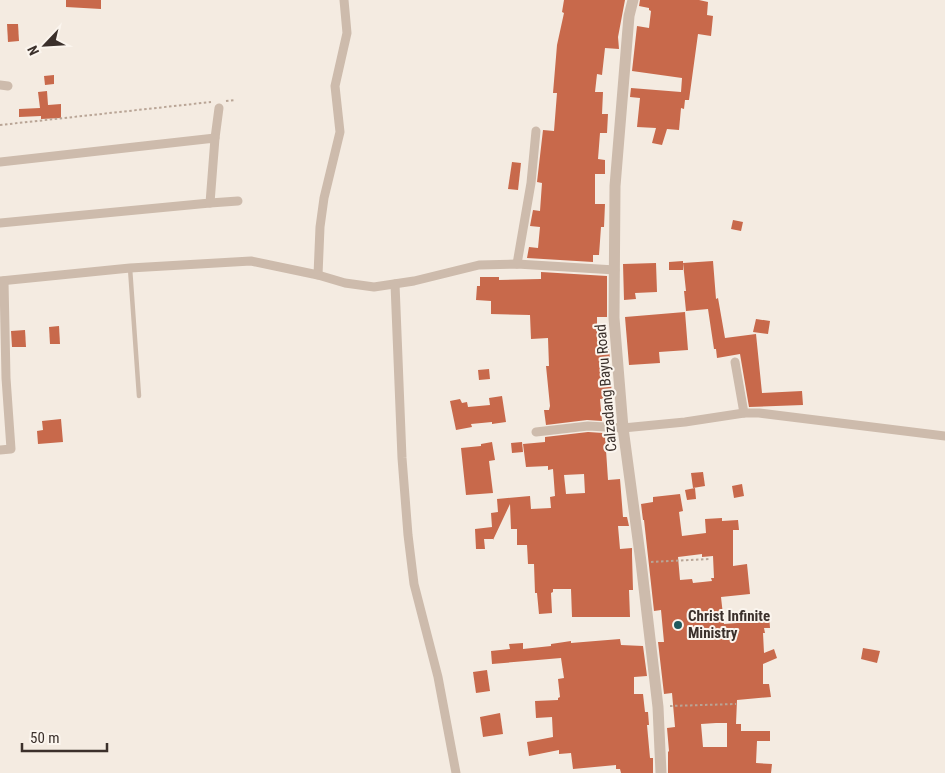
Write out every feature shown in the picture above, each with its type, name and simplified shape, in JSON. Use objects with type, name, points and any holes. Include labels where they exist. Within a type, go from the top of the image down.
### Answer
[{"type":"street","points":[[318,275],[320,226],[324,198],[340,132],[335,86],[347,34],[344,0]]},
{"type":"street","name":"Calzadang Bayu Road","points":[[633,0],[629,16],[615,186],[614,318],[623,428],[658,707],[661,773]]},
{"type":"street","points":[[210,203],[215,138],[220,104]]},
{"type":"street","points":[[517,264],[532,183],[536,131]]},
{"type":"street","points":[[0,162],[215,138]]},
{"type":"street","points":[[0,222],[238,201]]},
{"type":"street","points":[[0,450],[11,449],[2,281],[130,268],[251,261],[356,285],[374,287],[414,281],[479,265],[517,264],[615,270]]},
{"type":"street","points":[[395,284],[402,458],[414,584],[438,677],[456,773]]},
{"type":"street","points":[[735,362],[744,413]]},
{"type":"street","points":[[536,432],[588,426],[623,428],[685,422],[744,413],[759,413],[945,436]]},
{"type":"lane","points":[[130,268],[139,396]]},
{"type":"path","points":[[0,125],[220,104],[235,100]]},
{"type":"path","points":[[641,562],[710,558]]},
{"type":"path","points":[[658,707],[736,704]]},
{"type":"building","points":[[66,0],[101,0],[101,9],[66,7]]},
{"type":"building","points":[[564,0],[625,0],[618,37],[619,49],[605,48],[602,75],[597,74],[595,92],[603,92],[602,114],[608,114],[607,133],[600,133],[598,159],[605,160],[605,174],[595,174],[595,204],[605,204],[604,227],[601,227],[599,255],[593,255],[593,262],[527,258],[529,247],[538,248],[540,227],[530,226],[533,210],[540,211],[542,183],[537,182],[543,130],[554,131],[557,93],[553,93],[557,45],[564,13],[562,12]]},
{"type":"building","points":[[640,0],[699,0],[708,2],[707,15],[713,16],[711,36],[698,34],[689,100],[685,100],[684,109],[681,108],[679,130],[667,129],[662,145],[652,143],[656,128],[637,127],[640,98],[630,97],[631,88],[681,92],[682,78],[632,71],[637,26],[649,28],[651,11],[649,8],[639,6]]},
{"type":"building","points":[[7,24],[18,24],[19,41],[8,42]]},
{"type":"building","points":[[54,75],[54,84],[45,85],[44,76]]},
{"type":"building","points":[[47,91],[48,105],[61,104],[61,118],[41,119],[41,116],[19,117],[19,109],[40,108],[38,92]]},
{"type":"building","points":[[512,162],[521,163],[518,190],[508,189]]},
{"type":"building","points":[[733,220],[743,222],[741,231],[731,229]]},
{"type":"building","points":[[683,261],[683,270],[669,270],[669,262]]},
{"type":"building","points":[[713,261],[716,299],[718,298],[725,338],[756,334],[762,393],[802,391],[803,405],[749,407],[740,354],[717,358],[708,309],[686,311],[683,263]]},
{"type":"building","points":[[656,263],[657,292],[635,293],[636,299],[624,300],[623,264]]},
{"type":"building","points":[[541,272],[607,276],[607,317],[597,317],[597,340],[608,340],[610,359],[600,359],[602,382],[611,381],[612,398],[600,399],[602,421],[587,420],[546,425],[544,410],[549,410],[550,406],[546,366],[549,366],[548,338],[531,339],[530,315],[491,314],[491,301],[476,300],[477,286],[480,286],[480,277],[499,277],[499,280],[541,279]]},
{"type":"building","points":[[685,312],[688,350],[659,352],[660,363],[629,365],[625,317]]},
{"type":"building","points":[[756,319],[770,321],[768,334],[753,332]]},
{"type":"building","points":[[59,326],[60,344],[50,344],[49,327]]},
{"type":"building","points":[[25,330],[26,347],[12,347],[11,331]]},
{"type":"building","points":[[489,369],[490,379],[479,380],[478,370]]},
{"type":"building","points":[[502,396],[506,422],[471,424],[472,427],[456,430],[450,401],[460,399],[462,403],[467,402],[468,407],[490,405],[489,398]]},
{"type":"building","points":[[61,419],[63,442],[38,444],[37,431],[43,430],[42,421]]},
{"type":"building","points":[[588,432],[603,433],[605,435],[608,480],[620,479],[623,517],[627,517],[629,526],[618,526],[620,549],[632,548],[633,590],[629,590],[630,617],[572,617],[571,589],[553,589],[551,593],[552,613],[539,614],[537,593],[535,593],[534,564],[528,564],[527,545],[517,545],[517,529],[511,529],[510,504],[493,540],[484,539],[485,549],[476,549],[475,529],[492,527],[491,513],[498,512],[497,499],[530,496],[531,509],[551,508],[550,497],[555,496],[553,469],[548,470],[548,466],[526,467],[523,444],[545,442],[545,437]],"holes":[[[584,474],[585,493],[566,494],[564,475]]]},
{"type":"building","points":[[492,442],[495,460],[489,461],[493,493],[466,495],[461,448],[481,446],[481,444]]},
{"type":"building","points":[[522,442],[523,452],[512,453],[511,443]]},
{"type":"building","points":[[703,472],[705,486],[693,488],[691,473]]},
{"type":"building","points":[[742,484],[744,496],[734,498],[732,486]]},
{"type":"building","points":[[695,488],[696,499],[687,500],[685,490]]},
{"type":"building","points":[[680,494],[683,511],[679,512],[682,536],[706,533],[705,519],[722,518],[722,521],[738,520],[739,530],[733,530],[733,566],[747,564],[750,594],[721,597],[724,624],[750,622],[750,615],[769,614],[770,628],[764,628],[765,633],[763,633],[764,653],[774,649],[777,658],[763,664],[763,684],[769,684],[771,697],[737,700],[736,724],[741,724],[741,731],[770,731],[770,741],[757,741],[756,763],[772,764],[771,773],[668,773],[667,728],[675,727],[672,693],[664,694],[658,642],[664,642],[661,610],[654,611],[641,504],[653,502],[653,497]],"holes":[[[702,554],[702,557],[713,556],[714,578],[711,578],[712,581],[693,583],[692,579],[680,580],[678,557]],[[727,723],[727,747],[703,747],[701,724]]]},
{"type":"building","points":[[620,639],[621,645],[643,646],[647,676],[634,677],[634,694],[643,694],[645,712],[648,712],[649,725],[647,725],[650,758],[653,758],[653,773],[621,773],[620,769],[616,769],[616,765],[573,769],[571,753],[559,754],[559,750],[529,756],[527,742],[553,737],[552,717],[536,718],[535,701],[558,700],[560,697],[558,679],[564,678],[561,658],[492,664],[491,651],[510,649],[509,644],[523,643],[523,649],[551,646],[551,644],[571,641],[571,643]]},
{"type":"building","points":[[863,648],[880,651],[877,663],[861,659]]},
{"type":"building","points":[[487,670],[490,691],[476,693],[473,672]]},
{"type":"building","points":[[500,713],[503,734],[483,737],[480,717]]},
{"type":"place","name":"Christ Infinite Ministry","points":[[678,625]]}]
